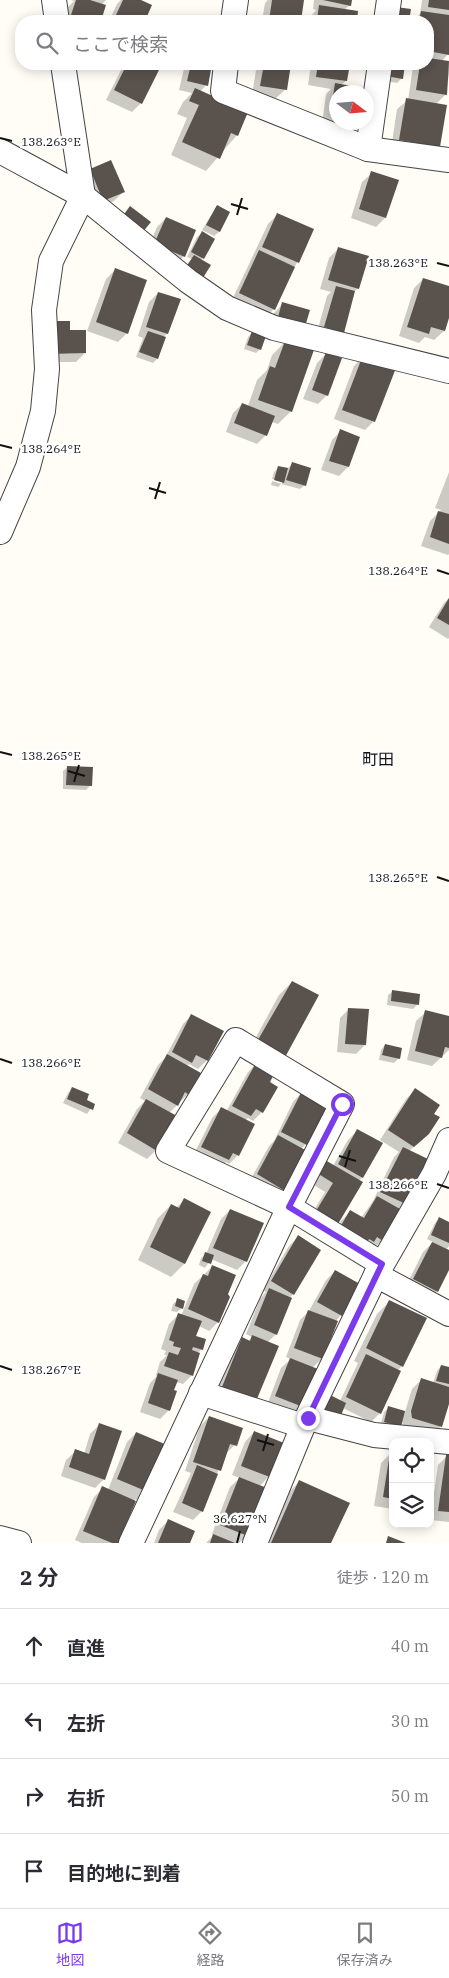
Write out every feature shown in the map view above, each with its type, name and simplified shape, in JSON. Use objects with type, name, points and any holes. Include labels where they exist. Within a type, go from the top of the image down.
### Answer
[{"type":"street","points":[[54,0],[56,15]]},
{"type":"street","points":[[233,15],[236,0]]},
{"type":"street","points":[[387,15],[388,0]]},
{"type":"street","points":[[0,532],[28,467],[43,411],[47,369],[44,310],[51,261],[83,196],[64,70]]},
{"type":"street","points":[[225,70],[223,91],[368,149],[449,160]]},
{"type":"street","points":[[368,149],[379,70]]},
{"type":"street","points":[[0,151],[83,196],[188,281],[227,308],[274,328],[449,371]]},
{"type":"street","points":[[131,1543],[289,1207],[342,1104],[236,1040],[168,1152],[289,1207],[379,1270],[449,1314]]},
{"type":"street","points":[[255,1543],[305,1422],[379,1270],[434,1174],[449,1140]]},
{"type":"street","points":[[201,1393],[305,1422],[374,1435],[449,1442]]},
{"type":"street","points":[[0,1538],[19,1543]]},
{"type":"building","points":[[76,0],[90,0],[106,5],[103,15],[71,15]]},
{"type":"building","points":[[123,0],[141,0],[152,5],[148,15],[116,15]]},
{"type":"building","points":[[272,0],[304,0],[302,15],[270,15]]},
{"type":"building","points":[[323,0],[352,0],[351,6]]},
{"type":"building","points":[[429,0],[449,0],[449,10],[428,7]]},
{"type":"building","points":[[319,5],[358,11],[358,15],[318,15]]},
{"type":"building","points":[[396,7],[411,9],[410,15],[394,15]]},
{"type":"building","points":[[421,11],[449,15],[449,55],[434,52],[434,15],[420,15]]},
{"type":"building","points":[[434,59],[449,61],[447,95],[416,90],[419,70],[434,70]]},
{"type":"building","points":[[124,70],[159,70],[142,104],[114,90]]},
{"type":"building","points":[[190,70],[211,70],[208,86],[187,81]]},
{"type":"building","points":[[263,70],[290,70],[287,90],[260,86]]},
{"type":"building","points":[[317,70],[349,70],[347,81],[316,77]]},
{"type":"building","points":[[387,70],[404,70],[403,79],[386,76]]},
{"type":"building","points":[[195,88],[248,112],[238,136],[231,133],[220,159],[182,142],[199,105],[189,101]]},
{"type":"building","points":[[406,98],[447,105],[440,147],[399,140]]},
{"type":"building","points":[[111,160],[125,192],[103,201],[90,169]]},
{"type":"building","points":[[371,171],[399,180],[386,218],[359,209]]},
{"type":"building","points":[[217,205],[230,212],[220,232],[206,225]]},
{"type":"building","points":[[130,206],[151,222],[142,233],[122,217]]},
{"type":"building","points":[[277,213],[314,229],[299,263],[262,247]]},
{"type":"building","points":[[166,217],[196,230],[185,257],[154,244]]},
{"type":"building","points":[[202,231],[215,239],[204,259],[191,252]]},
{"type":"building","points":[[338,247],[369,256],[359,289],[328,280]]},
{"type":"building","points":[[259,250],[295,267],[275,310],[239,293]]},
{"type":"building","points":[[194,255],[211,265],[201,281],[184,270]]},
{"type":"building","points":[[115,268],[147,280],[128,334],[96,322]]},
{"type":"building","points":[[423,278],[449,286],[449,318],[445,331],[431,327],[429,334],[407,327]]},
{"type":"building","points":[[336,286],[355,291],[344,333],[324,327]]},
{"type":"building","points":[[158,292],[181,299],[168,334],[146,327]]},
{"type":"building","points":[[282,302],[310,310],[304,330],[277,321]]},
{"type":"building","points":[[48,321],[70,321],[70,330],[86,330],[86,353],[48,354]]},
{"type":"building","points":[[148,331],[166,337],[158,359],[139,352]]},
{"type":"building","points":[[252,331],[266,336],[261,350],[247,345]]},
{"type":"building","points":[[285,341],[315,347],[292,412],[258,400],[270,366],[275,368]]},
{"type":"building","points":[[326,352],[342,358],[328,396],[312,390]]},
{"type":"building","points":[[363,355],[396,368],[375,422],[342,410]]},
{"type":"building","points":[[242,403],[275,416],[267,436],[234,423]]},
{"type":"building","points":[[340,429],[360,437],[349,467],[329,461]]},
{"type":"building","points":[[292,462],[311,468],[306,486],[286,480]]},
{"type":"building","points":[[278,466],[288,468],[284,483],[274,480]]},
{"type":"building","points":[[438,511],[449,514],[449,544],[430,537]]},
{"type":"building","points":[[449,598],[449,625],[437,618]]},
{"type":"building","points":[[67,766],[93,767],[92,786],[66,785]]},
{"type":"building","points":[[292,981],[319,995],[283,1061],[255,1045]]},
{"type":"building","points":[[392,990],[420,994],[419,1005],[391,1001]]},
{"type":"building","points":[[348,1008],[369,1009],[366,1045],[345,1044]]},
{"type":"building","points":[[425,1010],[449,1016],[449,1048],[445,1047],[442,1058],[415,1051]]},
{"type":"building","points":[[191,1014],[224,1031],[208,1061],[196,1055],[192,1063],[172,1052]]},
{"type":"building","points":[[385,1044],[402,1048],[400,1059],[382,1055]]},
{"type":"building","points":[[167,1054],[201,1073],[189,1095],[185,1092],[178,1106],[148,1089]]},
{"type":"building","points":[[257,1061],[275,1072],[270,1082],[278,1087],[263,1113],[256,1109],[251,1116],[232,1106]]},
{"type":"building","points":[[72,1087],[89,1094],[87,1100],[95,1104],[93,1110],[67,1099]]},
{"type":"building","points":[[415,1088],[440,1105],[434,1114],[440,1117],[429,1134],[414,1147],[388,1130]]},
{"type":"building","points":[[302,1091],[328,1105],[307,1145],[281,1132]]},
{"type":"building","points":[[146,1099],[177,1116],[157,1151],[127,1133]]},
{"type":"building","points":[[221,1107],[255,1124],[239,1156],[233,1153],[229,1160],[201,1147]]},
{"type":"building","points":[[357,1129],[383,1143],[363,1178],[338,1164]]},
{"type":"building","points":[[278,1135],[307,1151],[285,1191],[257,1174]]},
{"type":"building","points":[[403,1147],[428,1159],[406,1204],[380,1192]]},
{"type":"building","points":[[325,1160],[363,1182],[338,1224],[316,1211],[333,1183],[317,1173]]},
{"type":"building","points":[[377,1196],[400,1209],[383,1241],[377,1237],[374,1242],[369,1239],[366,1244],[339,1229],[350,1210],[364,1218]]},
{"type":"building","points":[[184,1198],[211,1212],[185,1264],[150,1247],[171,1204],[179,1208]]},
{"type":"building","points":[[230,1209],[264,1223],[247,1262],[213,1248]]},
{"type":"building","points":[[439,1217],[449,1222],[449,1243],[431,1235]]},
{"type":"building","points":[[298,1235],[321,1250],[294,1295],[271,1281]]},
{"type":"building","points":[[432,1242],[449,1250],[449,1270],[438,1292],[413,1279]]},
{"type":"building","points":[[205,1252],[214,1255],[211,1264],[202,1261]]},
{"type":"building","points":[[212,1265],[236,1275],[228,1294],[230,1297],[219,1323],[188,1309],[203,1274],[208,1276]]},
{"type":"building","points":[[335,1270],[360,1284],[342,1316],[317,1302]]},
{"type":"building","points":[[269,1288],[292,1298],[277,1335],[254,1325]]},
{"type":"building","points":[[177,1298],[185,1301],[183,1309],[175,1306]]},
{"type":"building","points":[[389,1300],[427,1318],[403,1367],[366,1348]]},
{"type":"building","points":[[308,1310],[338,1321],[323,1359],[294,1348]]},
{"type":"building","points":[[178,1313],[202,1321],[196,1336],[206,1339],[203,1350],[193,1347],[192,1350],[200,1353],[193,1376],[164,1366],[169,1352],[178,1355],[181,1348],[173,1346],[174,1342],[169,1340]]},
{"type":"building","points":[[252,1335],[279,1346],[254,1406],[220,1392],[242,1337],[250,1341]]},
{"type":"building","points":[[366,1354],[401,1371],[381,1414],[346,1397]]},
{"type":"building","points":[[290,1358],[318,1369],[303,1407],[275,1396]]},
{"type":"building","points":[[441,1365],[449,1367],[449,1384],[436,1381]]},
{"type":"building","points":[[158,1373],[178,1380],[174,1390],[177,1391],[170,1411],[148,1403]]},
{"type":"building","points":[[421,1378],[449,1387],[449,1404],[442,1427],[412,1418],[411,1411]]},
{"type":"building","points":[[330,1395],[346,1403],[340,1418],[323,1410]]},
{"type":"building","points":[[388,1406],[405,1411],[401,1427],[384,1422]]},
{"type":"building","points":[[209,1416],[243,1428],[237,1446],[230,1444],[221,1471],[193,1462]]},
{"type":"building","points":[[99,1423],[122,1431],[105,1480],[69,1467],[75,1449],[89,1454]]},
{"type":"building","points":[[254,1431],[284,1443],[270,1477],[241,1466]]},
{"type":"building","points":[[136,1432],[167,1445],[148,1492],[117,1479]]},
{"type":"building","points":[[446,1455],[449,1455],[449,1512],[438,1511]]},
{"type":"building","points":[[389,1459],[389,1498],[383,1497]]},
{"type":"building","points":[[197,1465],[218,1474],[203,1512],[182,1503]]},
{"type":"building","points":[[239,1477],[267,1488],[248,1536],[220,1525]]},
{"type":"building","points":[[299,1480],[350,1503],[331,1543],[271,1543]]},
{"type":"building","points":[[102,1486],[136,1501],[118,1543],[112,1543],[83,1531]]},
{"type":"building","points":[[168,1519],[195,1531],[190,1543],[158,1543]]},
{"type":"building","points":[[213,1534],[235,1543],[210,1543]]},
{"type":"building","points":[[388,1536],[406,1543],[386,1543]]},
{"type":"district","name":"町田","points":[[378,759]]},
{"type":"route","points":[[308,1418],[382,1264],[289,1207],[342,1104]]}]
